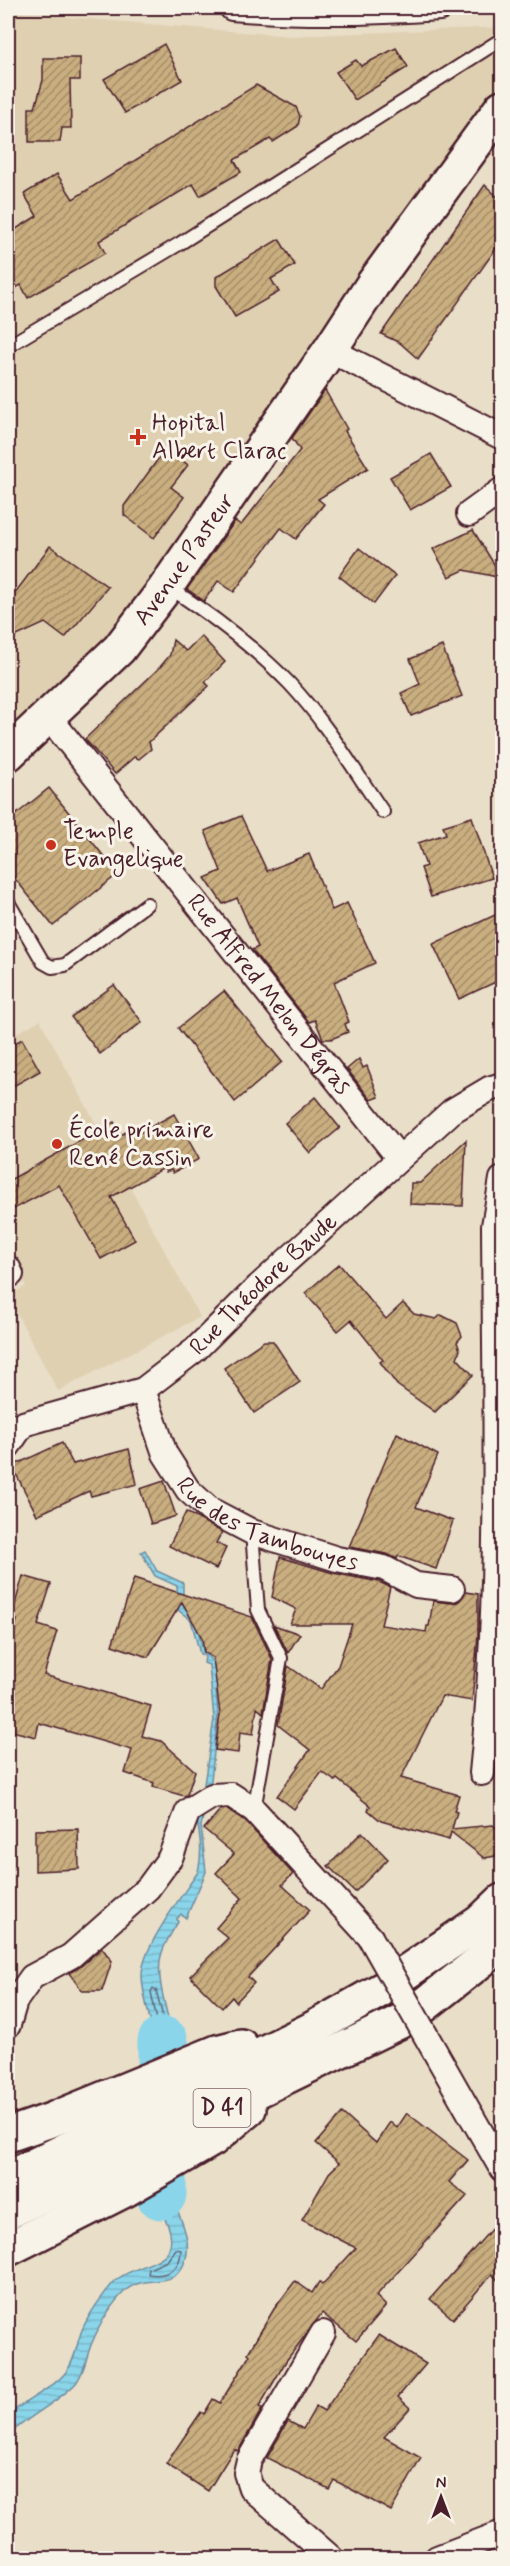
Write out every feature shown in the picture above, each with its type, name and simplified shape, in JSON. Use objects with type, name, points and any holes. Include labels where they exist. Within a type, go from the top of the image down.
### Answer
[{"type":"main road","name":"Avenue Pasteur","points":[[8,754],[119,648],[166,586],[330,350],[373,284],[502,106]]},
{"type":"main road","name":"D 41","points":[[8,2178],[310,2030],[396,1980],[480,1922],[502,1901]]},
{"type":"main road","name":"D 41","points":[[8,2212],[414,2013],[502,1944]]},
{"type":"main road","points":[[8,2135],[51,2120],[217,2052],[310,2030]]},
{"type":"main road","points":[[8,2249],[125,2190],[213,2139],[289,2076]]},
{"type":"street","points":[[232,8],[305,12],[440,8]]},
{"type":"street","points":[[330,350],[502,437]]},
{"type":"street","points":[[469,513],[502,490]]},
{"type":"street","name":"Rue Alfred Melon Dégras","points":[[49,717],[399,1158]]},
{"type":"street","name":"Rue Théodore Baude","points":[[8,1446],[15,1421],[143,1390],[195,1350],[259,1286],[452,1111],[489,1089],[502,1085]]},
{"type":"street","points":[[482,1773],[491,1691],[497,1545],[494,1226],[502,1179]]},
{"type":"street","name":"Rue des Tambouyes","points":[[143,1390],[165,1454],[188,1490],[210,1510],[252,1532],[337,1559],[384,1568],[416,1586],[452,1589]]},
{"type":"street","points":[[8,2025],[15,2001],[32,1977],[71,1956],[148,1888],[170,1858],[188,1811],[212,1797],[231,1795],[254,1810],[370,1937],[502,2169]]},
{"type":"street","points":[[323,2333],[249,2460],[246,2473],[251,2488],[331,2559]]},
{"type":"street","points":[[437,2559],[502,2533]]},
{"type":"lane","points":[[8,346],[179,243],[502,39]]},
{"type":"lane","points":[[166,586],[213,616],[289,683],[327,730],[383,812]]},
{"type":"lane","points":[[8,902],[43,962],[52,967],[65,965],[147,904]]},
{"type":"lane","points":[[252,1532],[258,1610],[281,1658],[254,1810]]},
{"type":"shaded area","name":"Hopital Albert Clarac","points":[[8,12],[290,36],[502,27],[502,99],[164,590],[8,744]]},
{"type":"shaded area","name":"École primaire René Cassin","points":[[40,1020],[200,1317],[58,1391],[8,1297],[26,1286],[8,1251],[8,1038]]},
{"type":"water","points":[[145,1550],[157,1571],[183,1583],[183,1606],[195,1615],[203,1651],[221,1671],[216,1690],[218,1714],[210,1790],[203,1791],[214,1719],[209,1665],[204,1663],[205,1656],[200,1654],[191,1620],[178,1610],[177,1586],[155,1576],[141,1552]]},
{"type":"water","points":[[205,1808],[201,1826],[206,1872],[186,1918],[181,1914],[177,1919],[178,1922],[160,1961],[160,1981],[172,2042],[156,2043],[143,1991],[144,1963],[164,1922],[198,1872],[201,1850],[196,1815]]},
{"type":"water","points":[[171,2191],[187,2243],[185,2261],[180,2270],[167,2279],[142,2283],[125,2291],[114,2303],[101,2324],[76,2383],[61,2397],[8,2436],[8,2416],[66,2372],[72,2362],[85,2324],[110,2286],[128,2273],[160,2258],[169,2249],[171,2235],[153,2198]]},
{"type":"building","points":[[164,44],[182,80],[125,113],[104,79]]},
{"type":"building","points":[[396,48],[408,67],[355,100],[336,72],[356,60],[361,66]]},
{"type":"building","points":[[43,58],[80,58],[80,80],[70,80],[71,128],[62,128],[60,142],[29,142],[29,108],[35,108],[43,80]]},
{"type":"building","points":[[256,85],[296,107],[300,116],[298,126],[273,142],[270,139],[234,160],[241,172],[200,196],[193,184],[99,241],[105,253],[28,298],[21,285],[8,292],[8,234],[37,216],[24,194],[57,174],[73,199]]},
{"type":"building","points":[[485,185],[502,201],[502,240],[418,359],[400,343],[381,334]]},
{"type":"building","points":[[279,239],[295,265],[271,279],[279,292],[235,317],[216,286],[216,277]]},
{"type":"building","points":[[325,390],[347,429],[345,431],[368,468],[318,499],[324,504],[296,539],[281,528],[234,592],[218,581],[204,601],[187,589],[235,521],[241,525],[300,450],[292,438]]},
{"type":"building","points":[[166,448],[188,465],[171,487],[184,497],[154,538],[124,515],[124,506]]},
{"type":"building","points":[[431,454],[451,487],[410,510],[390,477]]},
{"type":"building","points":[[473,530],[502,578],[464,570],[449,577],[433,549]]},
{"type":"building","points":[[50,546],[108,587],[65,638],[45,623],[8,640],[8,597],[12,597]]},
{"type":"building","points":[[359,548],[395,576],[374,604],[339,576]]},
{"type":"building","points":[[201,636],[225,662],[205,682],[209,686],[149,742],[151,749],[139,759],[134,757],[115,774],[85,739],[160,667],[170,655],[173,640],[186,651]]},
{"type":"building","points":[[442,646],[462,696],[411,716],[401,693],[420,684],[410,659]]},
{"type":"building","name":"Temple Evangelique","points":[[49,788],[118,874],[53,926],[8,870],[8,821]]},
{"type":"building","points":[[241,816],[267,871],[309,854],[332,910],[347,903],[375,963],[334,982],[349,1022],[345,1024],[348,1032],[331,1039],[323,1039],[315,1020],[309,1022],[252,950],[258,947],[237,898],[223,904],[205,878],[221,871],[205,831]]},
{"type":"building","points":[[472,817],[492,878],[431,897],[421,868],[426,866],[418,843],[446,834],[443,826]]},
{"type":"building","points":[[495,915],[502,930],[502,979],[459,999],[433,944]]},
{"type":"building","points":[[114,985],[142,1022],[100,1054],[71,1017]]},
{"type":"building","points":[[224,991],[282,1062],[235,1102],[178,1028]]},
{"type":"building","points":[[22,1039],[40,1071],[8,1089],[8,1047]]},
{"type":"building","points":[[359,1059],[363,1068],[367,1066],[379,1097],[371,1100],[347,1069]]},
{"type":"building","points":[[315,1097],[340,1128],[310,1153],[285,1123]]},
{"type":"building","points":[[174,1114],[199,1159],[173,1173],[171,1170],[166,1172],[164,1168],[111,1197],[135,1240],[101,1259],[59,1185],[8,1212],[8,1181],[114,1122],[121,1135],[131,1129],[136,1135]]},
{"type":"building","points":[[466,1140],[463,1206],[410,1204],[411,1183],[420,1183]]},
{"type":"building","points":[[339,1264],[386,1319],[403,1303],[414,1314],[436,1319],[441,1315],[457,1323],[462,1336],[457,1342],[460,1350],[457,1358],[473,1375],[435,1412],[397,1385],[380,1362],[383,1360],[351,1320],[338,1331],[305,1293]]},
{"type":"building","points":[[264,1341],[273,1341],[300,1382],[254,1413],[224,1368]]},
{"type":"building","points":[[397,1433],[438,1455],[416,1507],[453,1521],[436,1569],[398,1556],[397,1559],[387,1554],[349,1547]]},
{"type":"building","points":[[62,1443],[73,1464],[129,1449],[137,1484],[91,1496],[89,1491],[37,1515],[12,1466]]},
{"type":"building","points":[[164,1481],[176,1516],[151,1524],[140,1489]]},
{"type":"building","points":[[186,1512],[222,1532],[216,1543],[226,1548],[216,1569],[169,1546]]},
{"type":"building","points":[[280,1557],[333,1573],[379,1582],[390,1587],[381,1625],[426,1632],[433,1601],[458,1602],[466,1592],[478,1594],[478,1636],[472,1701],[442,1696],[401,1778],[459,1795],[452,1829],[493,1825],[502,1833],[502,1849],[496,1856],[484,1858],[451,1832],[449,1840],[381,1821],[368,1810],[370,1806],[337,1779],[335,1781],[322,1772],[294,1809],[277,1796],[310,1750],[278,1725],[288,1666],[321,1689],[338,1666],[352,1624],[290,1624],[296,1609],[272,1597]]},
{"type":"building","points":[[23,1576],[51,1584],[38,1625],[57,1631],[44,1675],[151,1706],[142,1736],[161,1741],[195,1771],[187,1795],[153,1787],[154,1783],[125,1773],[132,1750],[39,1723],[36,1737],[8,1730],[8,1654],[17,1620],[11,1618]]},
{"type":"building","points":[[134,1578],[252,1617],[272,1659],[263,1713],[257,1708],[253,1734],[240,1732],[238,1753],[215,1750],[220,1714],[213,1658],[204,1652],[202,1638],[182,1602],[148,1657],[112,1645]]},
{"type":"building","points":[[274,1625],[300,1634],[288,1653]]},
{"type":"building","points":[[227,1809],[245,1821],[293,1874],[282,1885],[310,1910],[248,1977],[254,1983],[236,2002],[232,1997],[222,2008],[190,1976],[228,1938],[216,1928],[242,1898],[216,1873],[234,1854],[204,1829],[220,1810]]},
{"type":"building","points":[[78,1829],[79,1869],[35,1871],[35,1830]]},
{"type":"building","points":[[362,1832],[388,1859],[355,1892],[328,1866]]},
{"type":"building","points":[[102,1948],[112,1961],[102,1991],[82,1991],[69,1973],[80,1967]]},
{"type":"building","points":[[342,2113],[376,2143],[390,2122],[397,2128],[407,2113],[468,2160],[449,2182],[467,2196],[376,2296],[386,2306],[356,2341],[322,2313],[286,2361],[259,2407],[262,2409],[238,2451],[234,2449],[208,2491],[166,2464],[201,2412],[204,2414],[213,2399],[220,2403],[250,2355],[248,2353],[274,2309],[295,2281],[312,2293],[319,2282],[322,2285],[356,2248],[302,2220],[329,2173],[339,2163],[316,2143]]},
{"type":"building","points":[[502,2217],[502,2285],[492,2274],[453,2319],[430,2299]]},
{"type":"building","points":[[379,2335],[426,2364],[398,2397],[410,2408],[384,2437],[421,2458],[391,2511],[334,2480],[329,2489],[267,2458],[288,2421],[303,2429],[316,2406],[324,2411]]},
{"type":"waterway","points":[[163,2042],[163,2061]]},
{"type":"waterway","points":[[161,2179],[161,2194]]},
{"type":"place","name":"Hopital Albert Clarac","points":[[138,437]]},
{"type":"place","name":"Temple Evangelique","points":[[51,845]]},
{"type":"place","name":"École primaire René Cassin","points":[[57,1144]]}]
